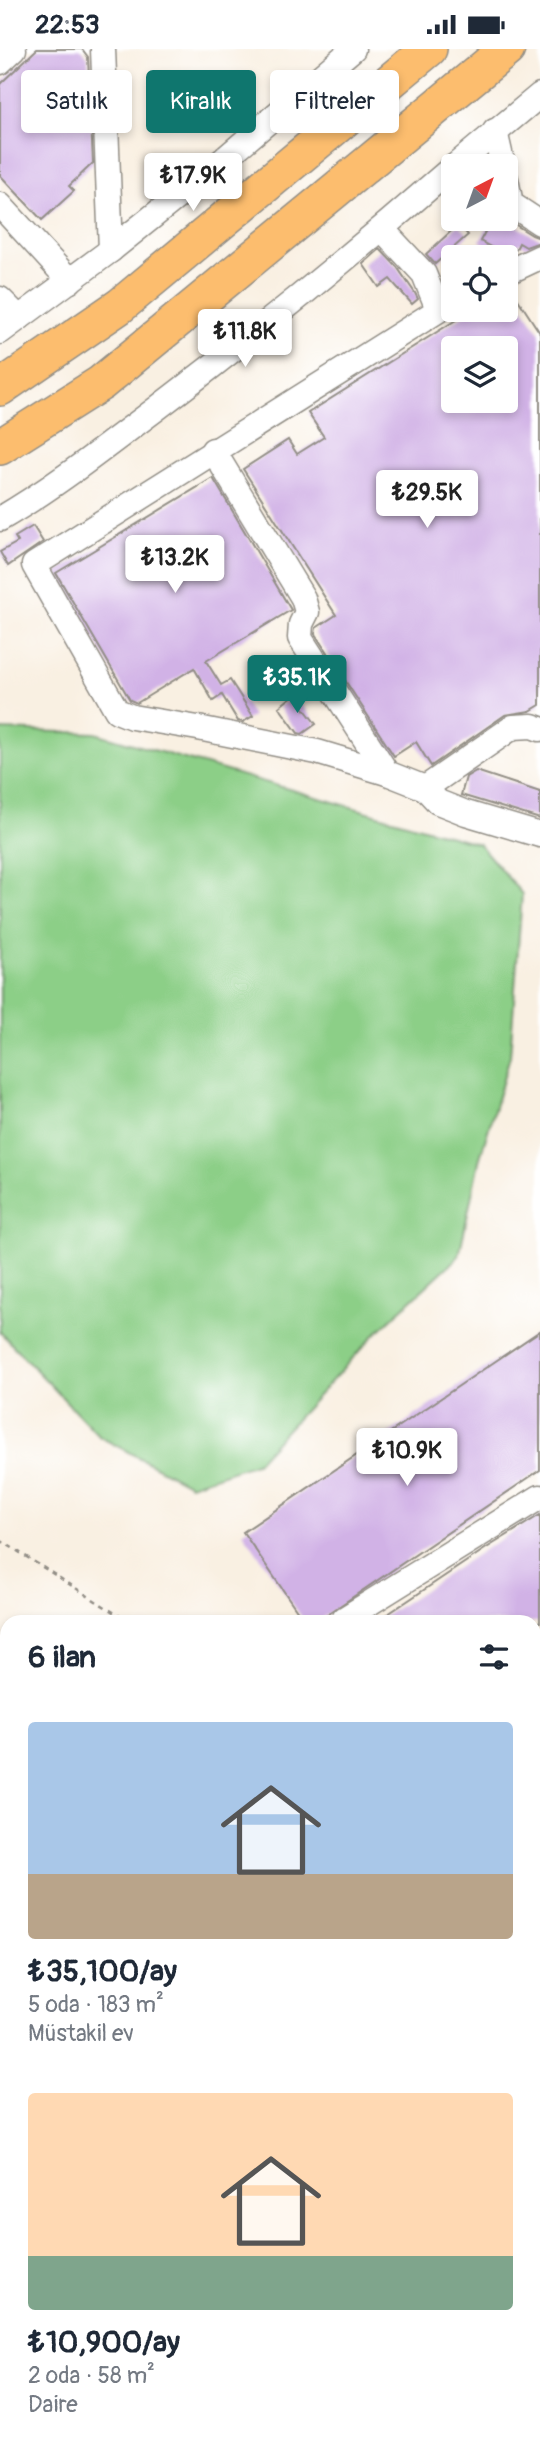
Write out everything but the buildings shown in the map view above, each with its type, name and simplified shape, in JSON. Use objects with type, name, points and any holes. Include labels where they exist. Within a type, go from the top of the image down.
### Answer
[{"type":"highway","points":[[0,388],[120,306],[429,49]]},
{"type":"highway","points":[[0,447],[101,383],[507,49]]},
{"type":"street","points":[[0,62],[14,49]]},
{"type":"street","points":[[103,49],[111,250]]},
{"type":"street","points":[[0,299],[10,325],[111,250],[222,161],[352,49]]},
{"type":"street","points":[[469,154],[540,95]]},
{"type":"street","points":[[495,131],[500,154]]},
{"type":"street","points":[[0,519],[41,495],[205,372],[441,178]]},
{"type":"street","points":[[0,205],[70,281]]},
{"type":"street","points":[[518,209],[540,223]]},
{"type":"street","points":[[382,229],[424,274],[441,298]]},
{"type":"street","points":[[518,270],[538,264]]},
{"type":"street","points":[[441,308],[34,565],[117,711],[132,717],[317,752],[387,773],[425,788],[438,802],[466,813],[540,835]]},
{"type":"street","points":[[213,450],[303,598],[307,612],[301,624],[299,638],[387,773]]},
{"type":"street","points":[[425,788],[513,727],[532,726],[540,729]]},
{"type":"street","points":[[350,1615],[540,1497]]},
{"type":"path","points":[[0,1540],[119,1615]]},
{"type":"green space","points":[[0,730],[95,733],[479,844],[522,894],[510,1056],[479,1161],[459,1256],[374,1335],[256,1463],[190,1485],[100,1437],[0,1332]]}]
